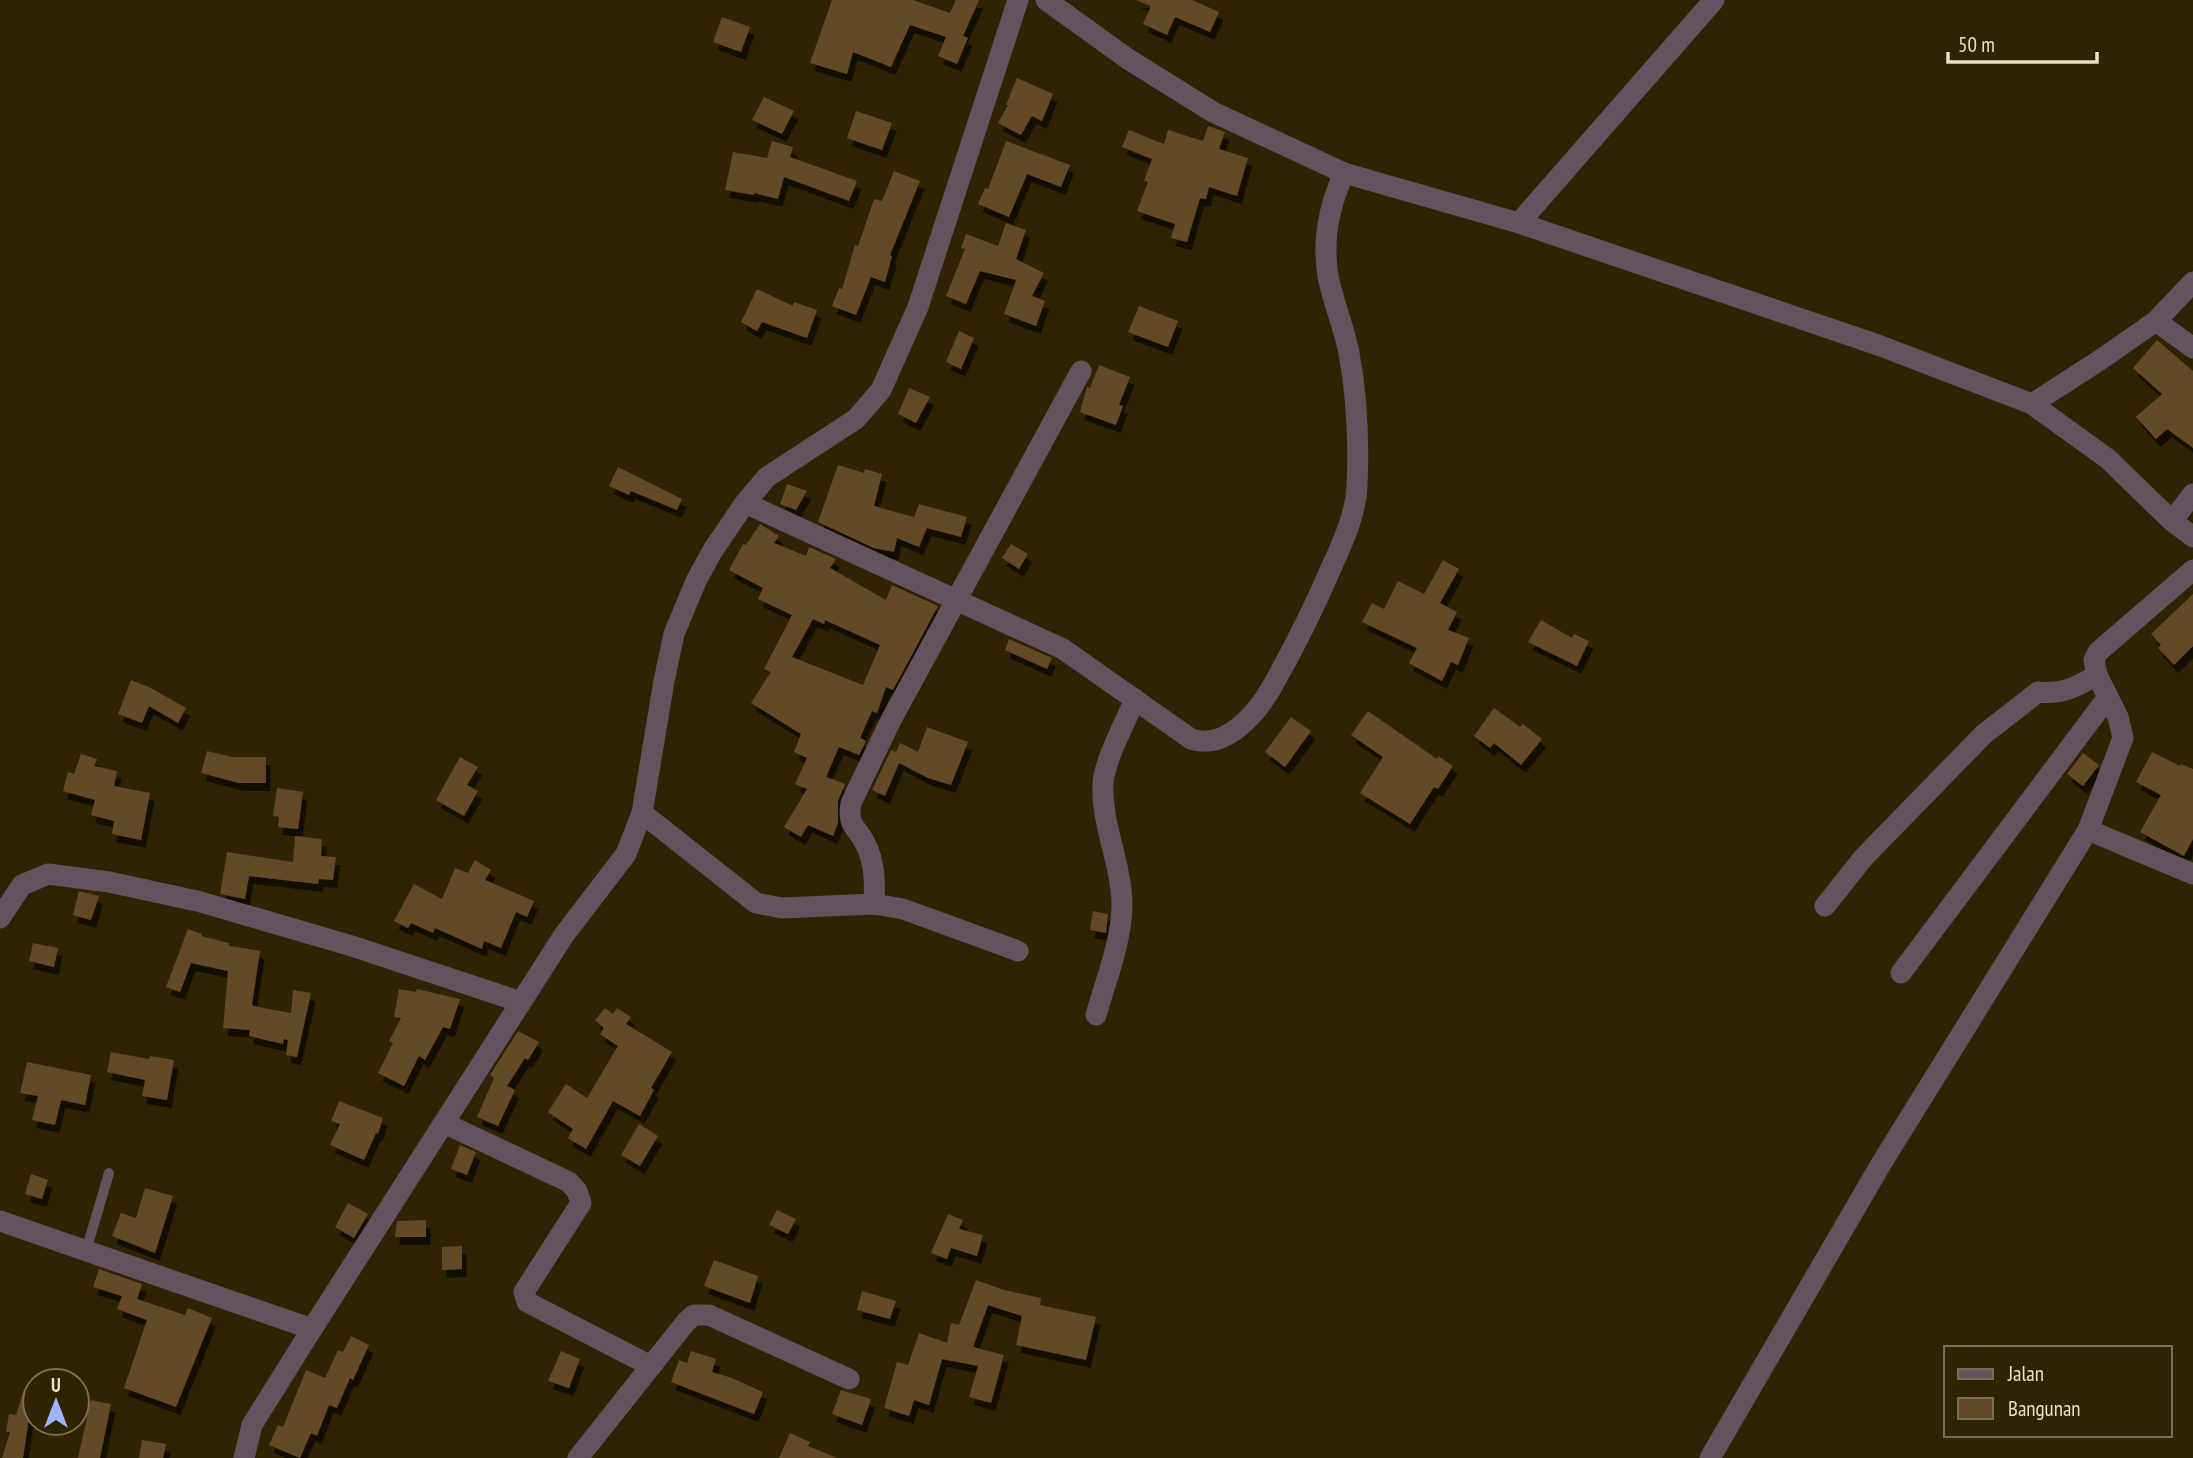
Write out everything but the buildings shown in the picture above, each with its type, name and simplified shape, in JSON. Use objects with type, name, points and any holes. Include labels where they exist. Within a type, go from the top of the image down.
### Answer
[{"type":"street","points":[[244,1458],[252,1425],[312,1329],[564,935],[626,853],[642,813],[674,634],[696,581],[713,550],[745,503],[767,477],[856,419],[880,390],[918,307],[1018,0]]},
{"type":"street","points":[[1046,0],[1128,58],[1213,112],[1344,173],[1519,223],[1853,336],[2032,404],[2108,459],[2172,521],[2193,537]]},
{"type":"street","points":[[1519,223],[1714,0]]},
{"type":"street","points":[[745,503],[1063,649],[1191,739],[1199,742],[1218,740],[1234,731],[1266,697],[1304,631],[1346,535],[1357,489],[1356,406],[1349,353],[1328,276],[1325,237],[1332,198],[1344,173]]},
{"type":"street","points":[[2032,404],[2156,321],[2193,282]]},
{"type":"street","points":[[2156,321],[2193,348]]},
{"type":"street","points":[[874,905],[875,874],[865,842],[852,826],[849,816],[851,803],[891,720],[1080,370]]},
{"type":"street","points":[[2172,521],[2193,494]]},
{"type":"street","points":[[1710,1458],[1881,1164],[2088,830],[2123,738],[2118,717],[2097,675],[2094,660],[2098,652],[2193,570]]},
{"type":"street","points":[[1825,906],[1864,857],[1984,734],[2038,692],[2055,694],[2097,675]]},
{"type":"street","points":[[1901,973],[2108,697]]},
{"type":"street","points":[[1096,1015],[1121,924],[1122,904],[1120,881],[1105,811],[1103,783],[1135,699]]},
{"type":"street","points":[[642,813],[756,902],[782,908],[874,905],[903,909],[1018,951]]},
{"type":"street","points":[[2088,830],[2193,874]]},
{"type":"street","points":[[0,918],[22,885],[48,874],[109,882],[197,901],[339,942],[522,1002]]},
{"type":"street","points":[[444,1123],[569,1182],[577,1191],[581,1203],[524,1292],[527,1302],[651,1366]]},
{"type":"street","points":[[0,1221],[312,1329]]},
{"type":"street","points":[[578,1458],[694,1315],[709,1315],[849,1379]]},
{"type":"lane","points":[[86,1251],[109,1173]]}]
